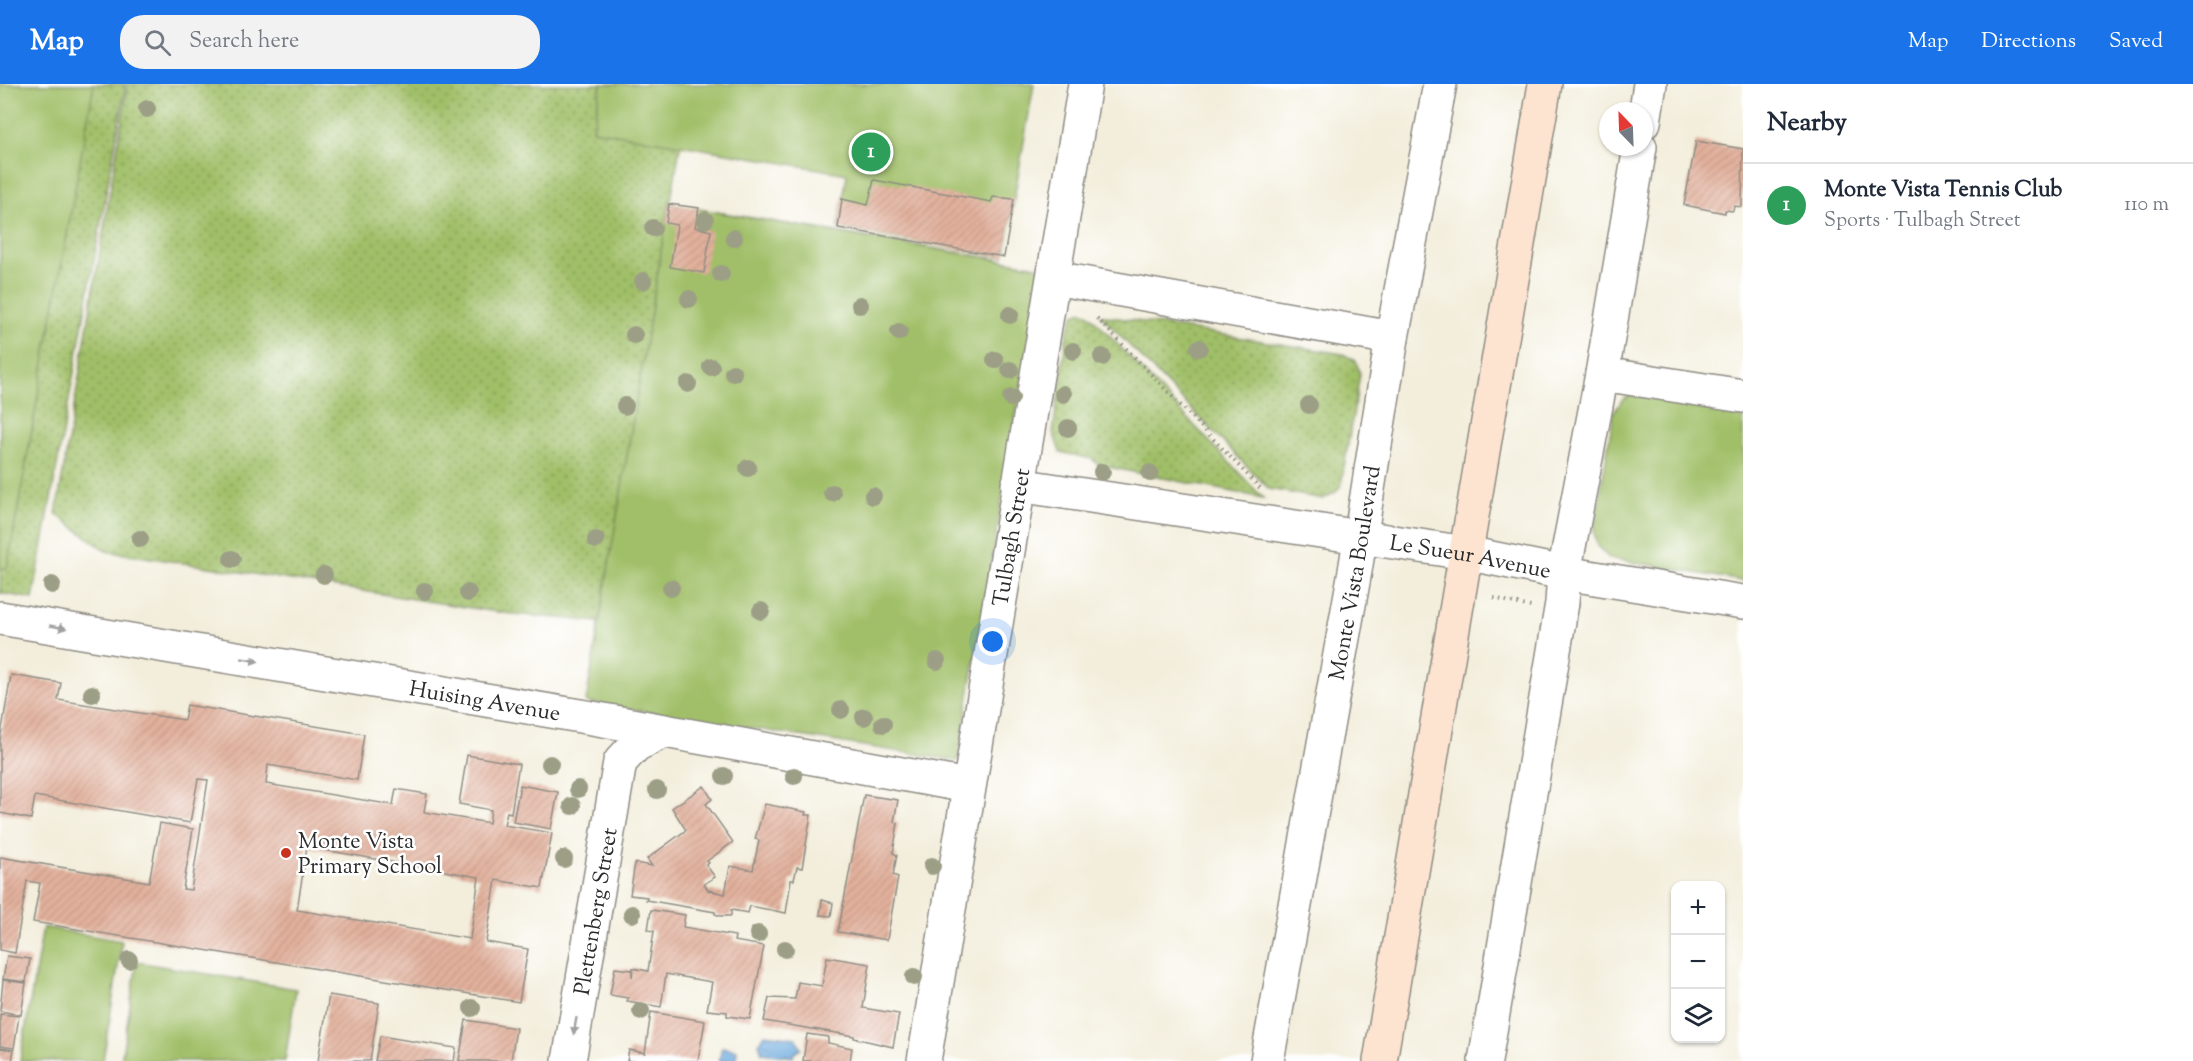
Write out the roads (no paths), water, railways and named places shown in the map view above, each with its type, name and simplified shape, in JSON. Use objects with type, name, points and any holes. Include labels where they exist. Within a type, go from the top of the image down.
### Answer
[{"type":"main road","points":[[1380,1061],[1545,84]]},
{"type":"street","name":"Tulbagh Street","points":[[924,1061],[968,786],[1016,513],[1018,485],[1054,278],[1084,84]]},
{"type":"street","name":"Monte Vista Boulevard","points":[[1267,1061],[1360,538],[1392,338],[1440,84]]},
{"type":"street","points":[[1647,102],[1650,84]]},
{"type":"street","points":[[1485,1061],[1562,603],[1564,573],[1602,374],[1638,156]]},
{"type":"street","points":[[1054,278],[1392,338]]},
{"type":"street","points":[[1602,374],[1743,396]]},
{"type":"street","name":"Le Sueur Avenue","points":[[1018,485],[1466,554],[1564,573],[1743,602]]},
{"type":"street","name":"Huising Avenue","points":[[0,618],[598,718],[968,786]]},
{"type":"street","points":[[598,718],[611,738],[620,762],[636,745],[664,731]]},
{"type":"street","name":"Plettenberg Street","points":[[569,1061],[620,762]]},
{"type":"water","points":[[765,1034],[796,1038],[801,1049],[794,1053],[793,1057],[762,1053],[759,1044]]},
{"type":"water","points":[[722,1047],[737,1050],[736,1061],[719,1061]]},
{"type":"place","name":"Monte Vista Tennis Club","points":[[871,152]]},
{"type":"place","name":"Monte Vista Primary School","points":[[286,853]]}]
